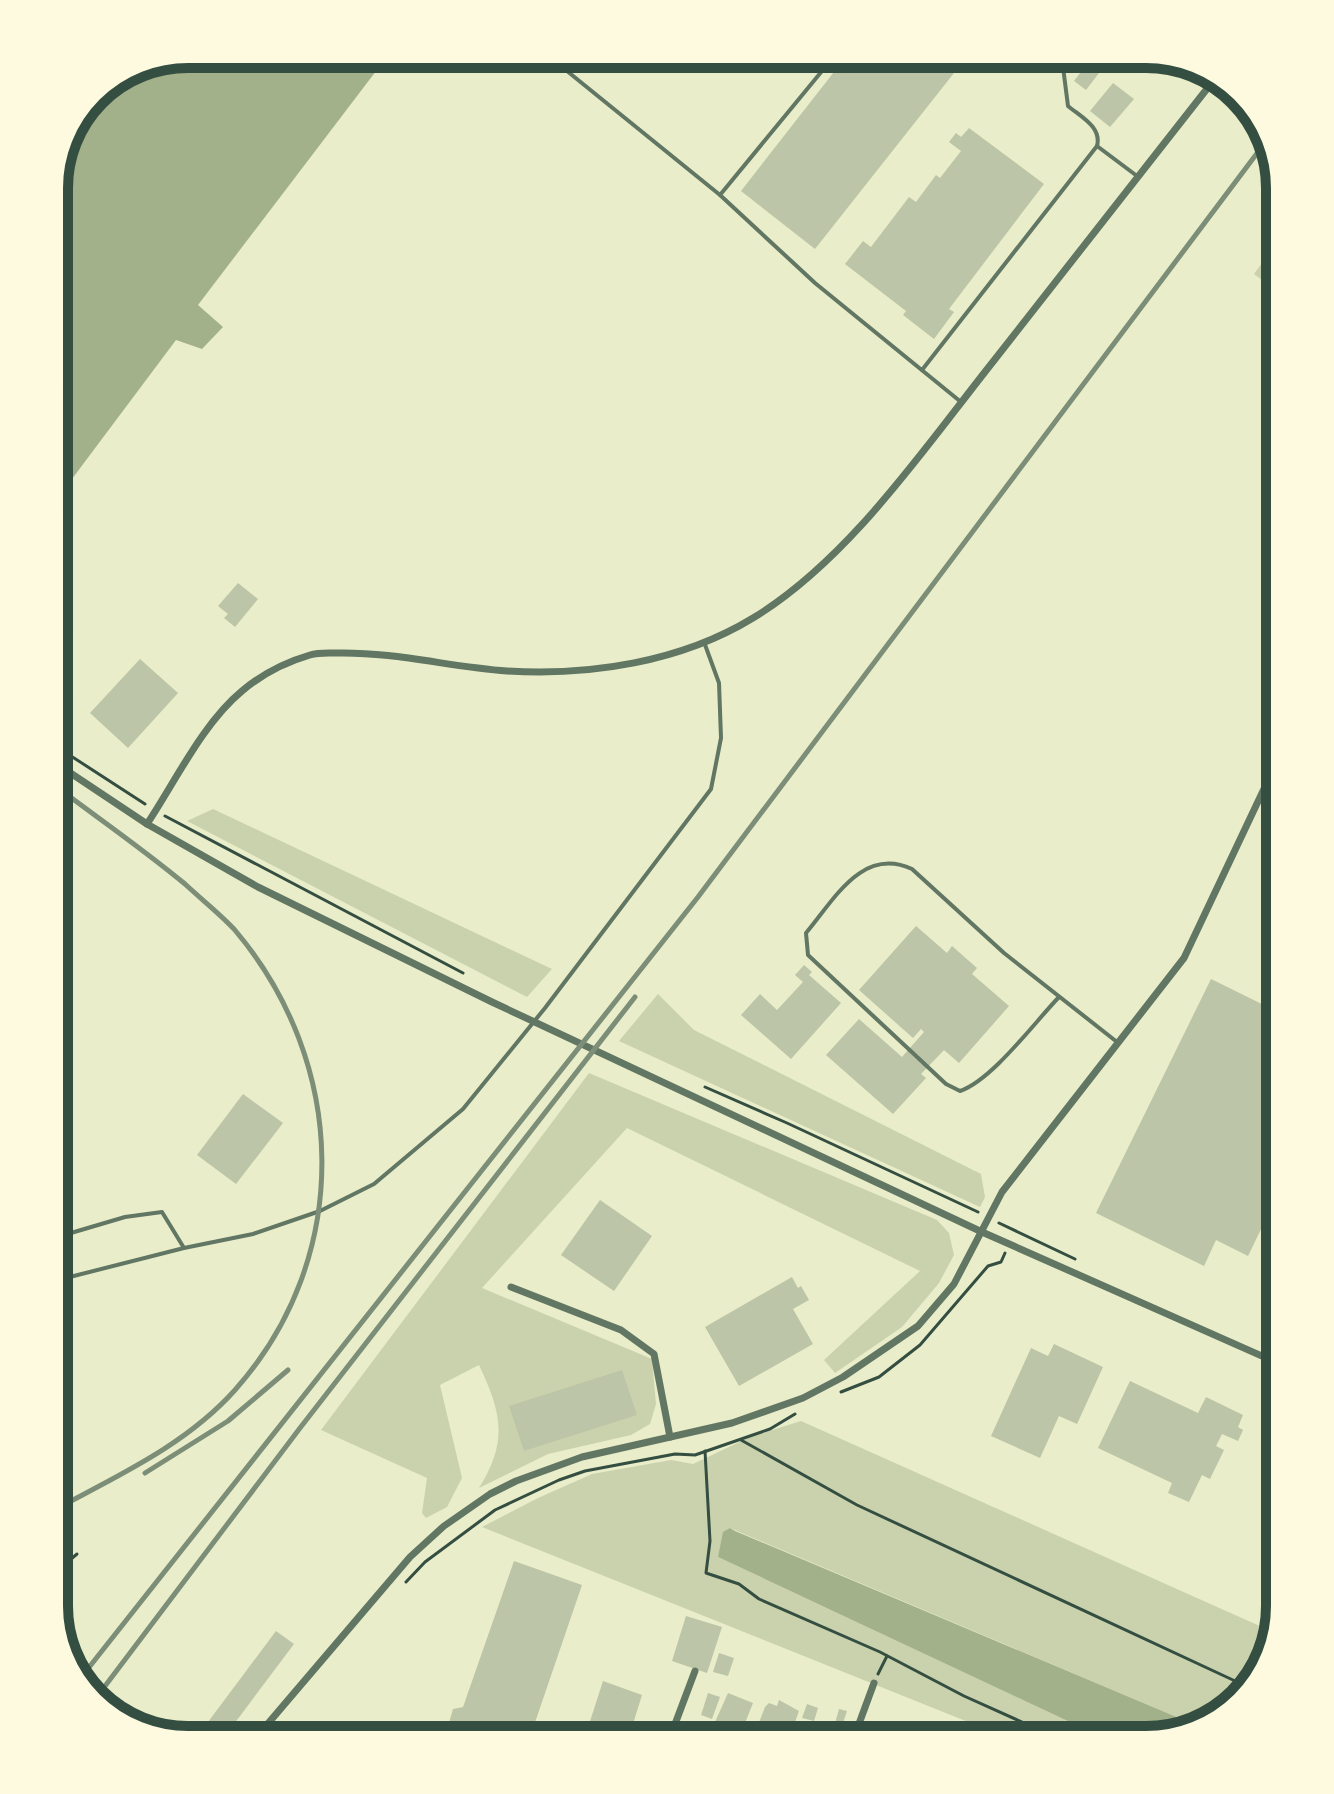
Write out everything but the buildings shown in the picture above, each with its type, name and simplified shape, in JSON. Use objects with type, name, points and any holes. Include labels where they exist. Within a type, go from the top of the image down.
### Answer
[{"type":"street","points":[[147,824],[202,739],[241,692],[274,669],[313,654],[369,653],[506,671],[561,672],[625,666],[704,642],[752,619],[796,588],[858,529],[1209,86]]},
{"type":"street","points":[[68,771],[147,824],[258,887],[492,1002],[629,1069],[982,1232],[1266,1358]]},
{"type":"street","points":[[266,1726],[410,1557],[465,1511],[503,1487],[553,1466],[766,1412],[816,1391],[871,1360],[918,1326],[954,1284],[1002,1192],[1184,958],[1266,785]]},
{"type":"street","points":[[511,1287],[621,1330],[654,1354],[670,1437]]},
{"type":"street","points":[[674,1726],[695,1671]]},
{"type":"street","points":[[858,1726],[874,1683]]},
{"type":"lane","points":[[563,68],[720,195],[815,283],[961,402]]},
{"type":"lane","points":[[720,195],[824,68]]},
{"type":"lane","points":[[921,371],[1097,146],[1097,130],[1068,106],[1063,68]]},
{"type":"lane","points":[[1097,146],[1139,177]]},
{"type":"lane","points":[[68,1277],[253,1234],[320,1211],[374,1184],[463,1109],[545,1008],[711,789],[721,738],[719,683],[704,642]]},
{"type":"lane","points":[[1059,997],[992,1069],[973,1086],[960,1091],[946,1084],[808,955],[806,933],[856,875],[876,862],[898,863],[912,869],[1004,953],[1117,1042]]},
{"type":"lane","points":[[68,1234],[125,1217],[162,1212],[184,1248]]},
{"type":"path","points":[[68,754],[156,811],[472,978]]},
{"type":"path","points":[[705,1088],[787,1123],[1016,1232]]},
{"type":"path","points":[[405,1583],[425,1562],[495,1510],[559,1480],[585,1471],[675,1454],[695,1455],[739,1439],[857,1505],[1238,1682]]},
{"type":"path","points":[[705,1451],[710,1541],[706,1573],[739,1584],[759,1599],[887,1656],[1031,1726]]},
{"type":"path","points":[[68,1562],[77,1554]]},
{"type":"path","points":[[874,1683],[887,1656]]},
{"type":"shaded area","points":[[378,68],[198,305],[223,327],[202,349],[176,340],[68,484],[68,180],[80,135],[93,115],[128,84],[164,70]]},
{"type":"shaded area","points":[[1266,257],[1266,283],[1254,274]]},
{"type":"shaded area","points":[[213,809],[552,969],[527,997],[187,821]]},
{"type":"shaded area","points":[[658,994],[694,1030],[981,1174],[985,1197],[980,1207],[619,1041]]},
{"type":"shaded area","points":[[589,1073],[937,1220],[949,1233],[954,1255],[939,1283],[902,1327],[835,1373],[824,1360],[920,1271],[627,1128],[482,1288],[652,1359],[656,1404],[650,1424],[631,1435],[548,1454],[479,1488],[494,1456],[498,1427],[493,1398],[479,1365],[440,1385],[462,1478],[447,1507],[426,1518],[422,1513],[427,1478],[321,1430]]},
{"type":"shaded area","points":[[801,1421],[1264,1628],[1257,1652],[1231,1691],[1213,1706],[1184,1720],[730,1528],[718,1557],[1078,1726],[978,1726],[482,1527],[592,1474],[671,1460],[693,1464],[750,1437]]},
{"type":"shaded area","points":[[730,1528],[1184,1720],[1146,1726],[1078,1726],[718,1557],[723,1532]]},
{"type":"railway","points":[[87,1670],[698,897],[1260,149]]},
{"type":"railway","points":[[68,795],[169,871],[216,912],[234,929],[272,982],[299,1039],[316,1098],[322,1160],[317,1221],[301,1280],[274,1337],[235,1390],[216,1410],[173,1443],[68,1503]]},
{"type":"railway","points":[[102,1690],[300,1428],[635,997]]},
{"type":"railway","points":[[145,1473],[228,1421],[288,1370]]}]
